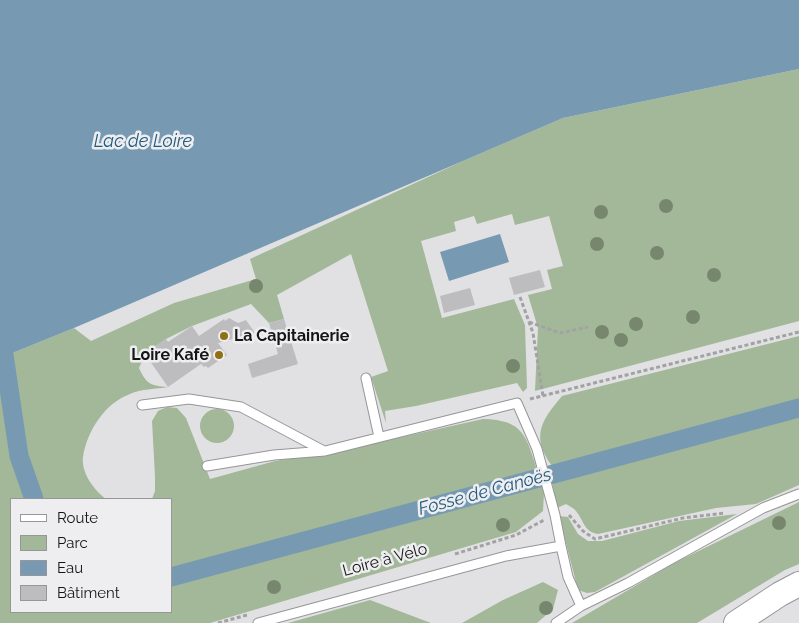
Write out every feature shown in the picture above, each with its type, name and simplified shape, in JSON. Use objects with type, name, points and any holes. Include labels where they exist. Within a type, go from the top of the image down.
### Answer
[{"type":"main road","points":[[736,623],[799,584]]},
{"type":"lane","points":[[366,378],[379,437]]},
{"type":"lane","points":[[142,406],[189,399],[240,407],[324,451]]},
{"type":"lane","points":[[207,466],[274,455],[324,451],[517,403],[537,448],[555,515],[568,577],[581,606]]},
{"type":"lane","points":[[556,623],[581,606],[628,583],[763,508],[799,494]]},
{"type":"lane","points":[[258,623],[506,556],[561,546]]},
{"type":"path","points":[[520,298],[533,333],[542,396]]},
{"type":"path","points":[[529,321],[560,333],[588,327]]},
{"type":"path","points":[[517,403],[799,332]]},
{"type":"path","points":[[555,515],[568,514],[583,531],[595,539],[683,518],[731,513]]},
{"type":"path","name":"Loire à Vélo","points":[[449,556],[516,535],[555,515]]},
{"type":"path","points":[[218,623],[253,613]]},
{"type":"green space","points":[[799,69],[799,321],[535,391],[538,328],[528,295],[552,289],[547,270],[563,266],[549,216],[515,225],[512,214],[477,224],[474,216],[454,222],[456,231],[421,241],[442,318],[514,299],[525,325],[527,388],[523,392],[517,383],[416,406],[385,411],[386,423],[371,377],[388,371],[351,254],[277,295],[284,319],[269,323],[251,304],[192,326],[166,339],[145,354],[139,368],[144,378],[153,385],[168,387],[134,392],[121,398],[105,411],[99,419],[85,447],[83,463],[86,475],[97,491],[105,498],[10,498],[10,613],[172,613],[172,498],[152,498],[155,491],[155,476],[152,421],[158,411],[167,407],[177,408],[186,418],[210,479],[275,461],[339,451],[483,419],[507,423],[521,432],[530,448],[537,470],[552,466],[541,446],[541,429],[549,413],[562,396],[799,336],[799,485],[756,504],[716,508],[598,534],[593,533],[587,528],[573,508],[566,504],[557,508],[552,481],[541,484],[544,493],[543,511],[516,532],[210,623],[0,623],[0,358],[74,328],[91,341],[174,303],[256,279],[250,259],[465,160],[563,118]]},
{"type":"green space","points":[[217,409],[229,414],[234,426],[229,438],[217,443],[205,438],[200,426],[205,414]]},
{"type":"green space","points":[[799,502],[799,564],[785,570],[697,623],[572,623],[676,562]]},
{"type":"green space","points":[[737,514],[595,592],[587,593],[578,590],[559,516],[568,517],[578,534],[588,541],[602,541],[679,521]]},
{"type":"green space","points":[[543,582],[558,590],[553,609],[537,623],[462,623],[503,600]]},
{"type":"green space","points":[[370,600],[431,623],[288,623]]},
{"type":"water","name":"Lac de Loire","points":[[0,0],[799,0],[799,69],[563,118],[0,358]]},
{"type":"water","points":[[500,234],[509,262],[449,281],[440,252]]},
{"type":"building","points":[[540,270],[545,287],[514,295],[509,278]]},
{"type":"building","points":[[470,288],[475,305],[444,313],[440,296]]},
{"type":"building","points":[[229,318],[238,323],[246,320],[255,333],[218,343],[227,355],[208,368],[201,364],[168,387],[145,354],[166,339],[168,342],[192,326],[199,336],[224,319],[225,321]]},
{"type":"building","points":[[284,319],[298,364],[252,378],[248,364],[278,354],[269,323]]},
{"type":"waterway","name":"Fosse de Canoës","points":[[0,328],[19,456],[34,498]]},
{"type":"waterway","name":"Fosse de Canoës","points":[[172,577],[799,408]]},
{"type":"place","name":"La Capitainerie","points":[[224,336]]},
{"type":"place","name":"Loire Kafé","points":[[219,355]]}]
